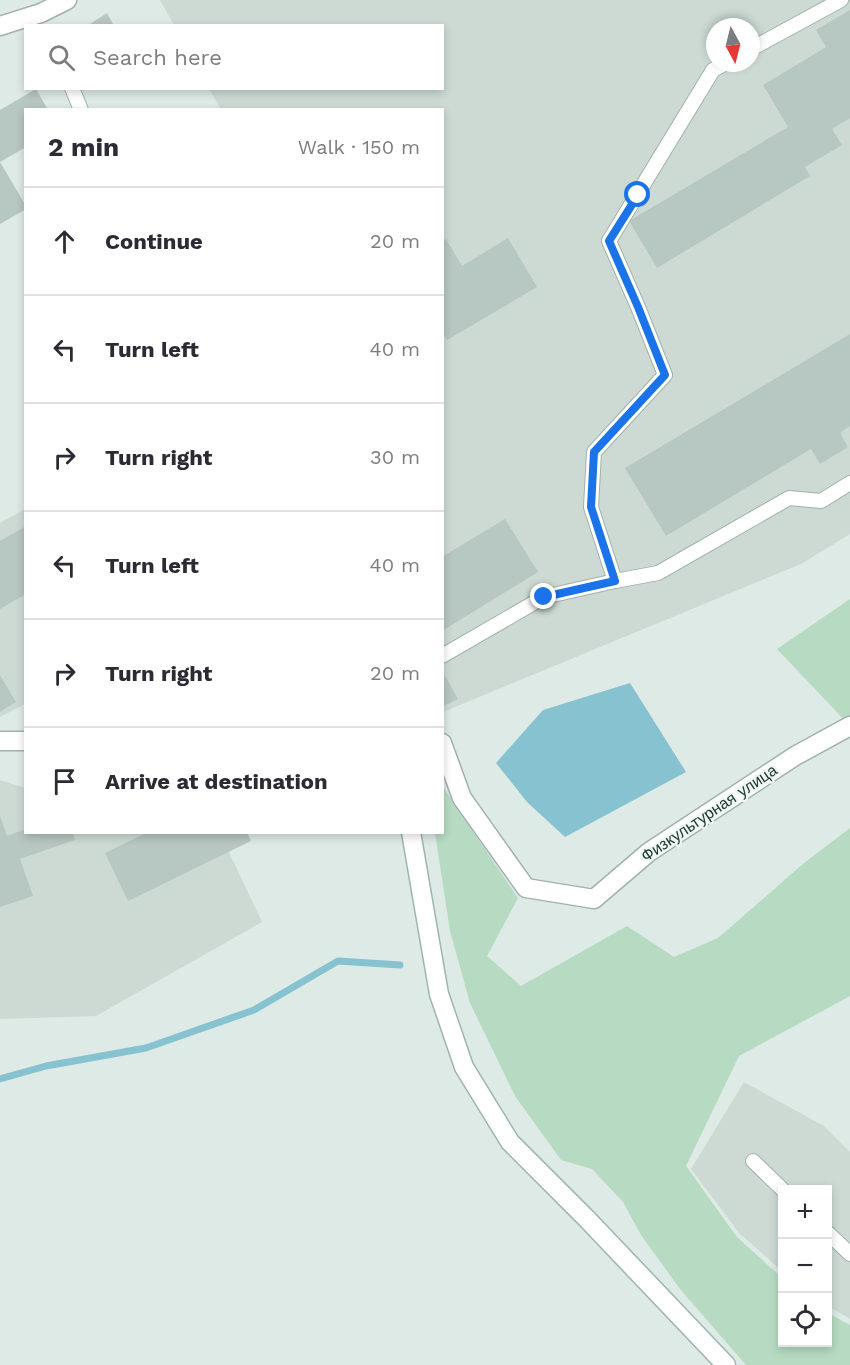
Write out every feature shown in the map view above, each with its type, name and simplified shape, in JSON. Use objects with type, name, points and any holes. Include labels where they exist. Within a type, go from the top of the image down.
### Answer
[{"type":"main road","points":[[0,26],[43,19],[67,0]]},
{"type":"main road","name":"Физкультурная улица","points":[[444,748],[462,798],[526,888],[594,899],[649,852],[795,756],[850,726]]},
{"type":"main road","points":[[0,741],[24,741]]},
{"type":"main road","points":[[411,834],[439,994],[464,1067],[510,1142],[726,1365]]},
{"type":"lane","points":[[760,44],[841,0]]},
{"type":"lane","points":[[615,581],[591,507],[594,452],[665,375],[609,241],[712,72]]},
{"type":"lane","points":[[73,90],[80,108]]},
{"type":"lane","points":[[444,655],[544,597],[658,573],[789,498],[821,501],[850,483]]},
{"type":"lane","points":[[753,1161],[778,1185]]},
{"type":"lane","points":[[832,1237],[850,1254]]},
{"type":"shaded area","points":[[160,0],[850,0],[850,534],[803,563],[444,712],[444,108],[220,108],[210,90],[444,90],[444,24],[173,24]]},
{"type":"shaded area","points":[[24,510],[24,705],[0,717],[0,523]]},
{"type":"shaded area","points":[[0,780],[24,788],[24,834],[220,834],[262,922],[96,1016],[0,1019]]},
{"type":"shaded area","points":[[744,1082],[824,1126],[850,1152],[850,1319],[832,1308],[832,1185],[778,1185],[778,1267],[739,1233],[691,1169]]},
{"type":"green space","points":[[850,599],[850,726],[777,649]]},
{"type":"green space","points":[[444,788],[518,898],[487,956],[521,986],[627,926],[674,957],[718,938],[804,863],[850,828],[850,996],[739,1056],[686,1166],[737,1237],[778,1274],[778,1347],[832,1347],[832,1315],[850,1325],[850,1365],[746,1365],[680,1289],[641,1235],[623,1202],[592,1169],[561,1160],[515,1096],[470,1003],[450,931],[435,834],[444,834]]},
{"type":"water","points":[[630,683],[686,772],[565,837],[527,802],[496,763],[543,710]]},
{"type":"building","points":[[850,10],[850,118],[832,129],[842,145],[805,167],[810,176],[657,268],[629,221],[788,127],[763,85],[826,47],[816,30]]},
{"type":"building","points":[[107,13],[113,24],[90,24]]},
{"type":"building","points":[[34,90],[37,90],[47,108],[24,108],[24,148],[0,162],[0,110]]},
{"type":"building","points":[[0,162],[24,203],[24,210],[0,224]]},
{"type":"building","points":[[508,238],[537,287],[447,340],[444,335],[444,240],[446,239],[462,266]]},
{"type":"building","points":[[850,334],[850,426],[840,433],[848,447],[820,464],[811,449],[666,536],[625,468]]},
{"type":"building","points":[[505,519],[538,572],[444,630],[444,556]]},
{"type":"building","points":[[24,527],[24,595],[0,609],[0,541]]},
{"type":"building","points":[[444,674],[458,699],[444,706]]},
{"type":"building","points":[[0,675],[16,702],[0,712]]},
{"type":"building","points":[[0,816],[7,836],[24,830],[24,834],[73,834],[75,840],[20,859],[33,896],[0,907]]},
{"type":"building","points":[[144,834],[248,834],[251,841],[128,901],[105,853]]},
{"type":"waterway","points":[[0,1079],[46,1066],[146,1048],[254,1010],[338,961],[400,965]]},
{"type":"route","points":[[544,597],[615,581],[591,507],[594,452],[665,375],[609,241],[638,195]]}]
